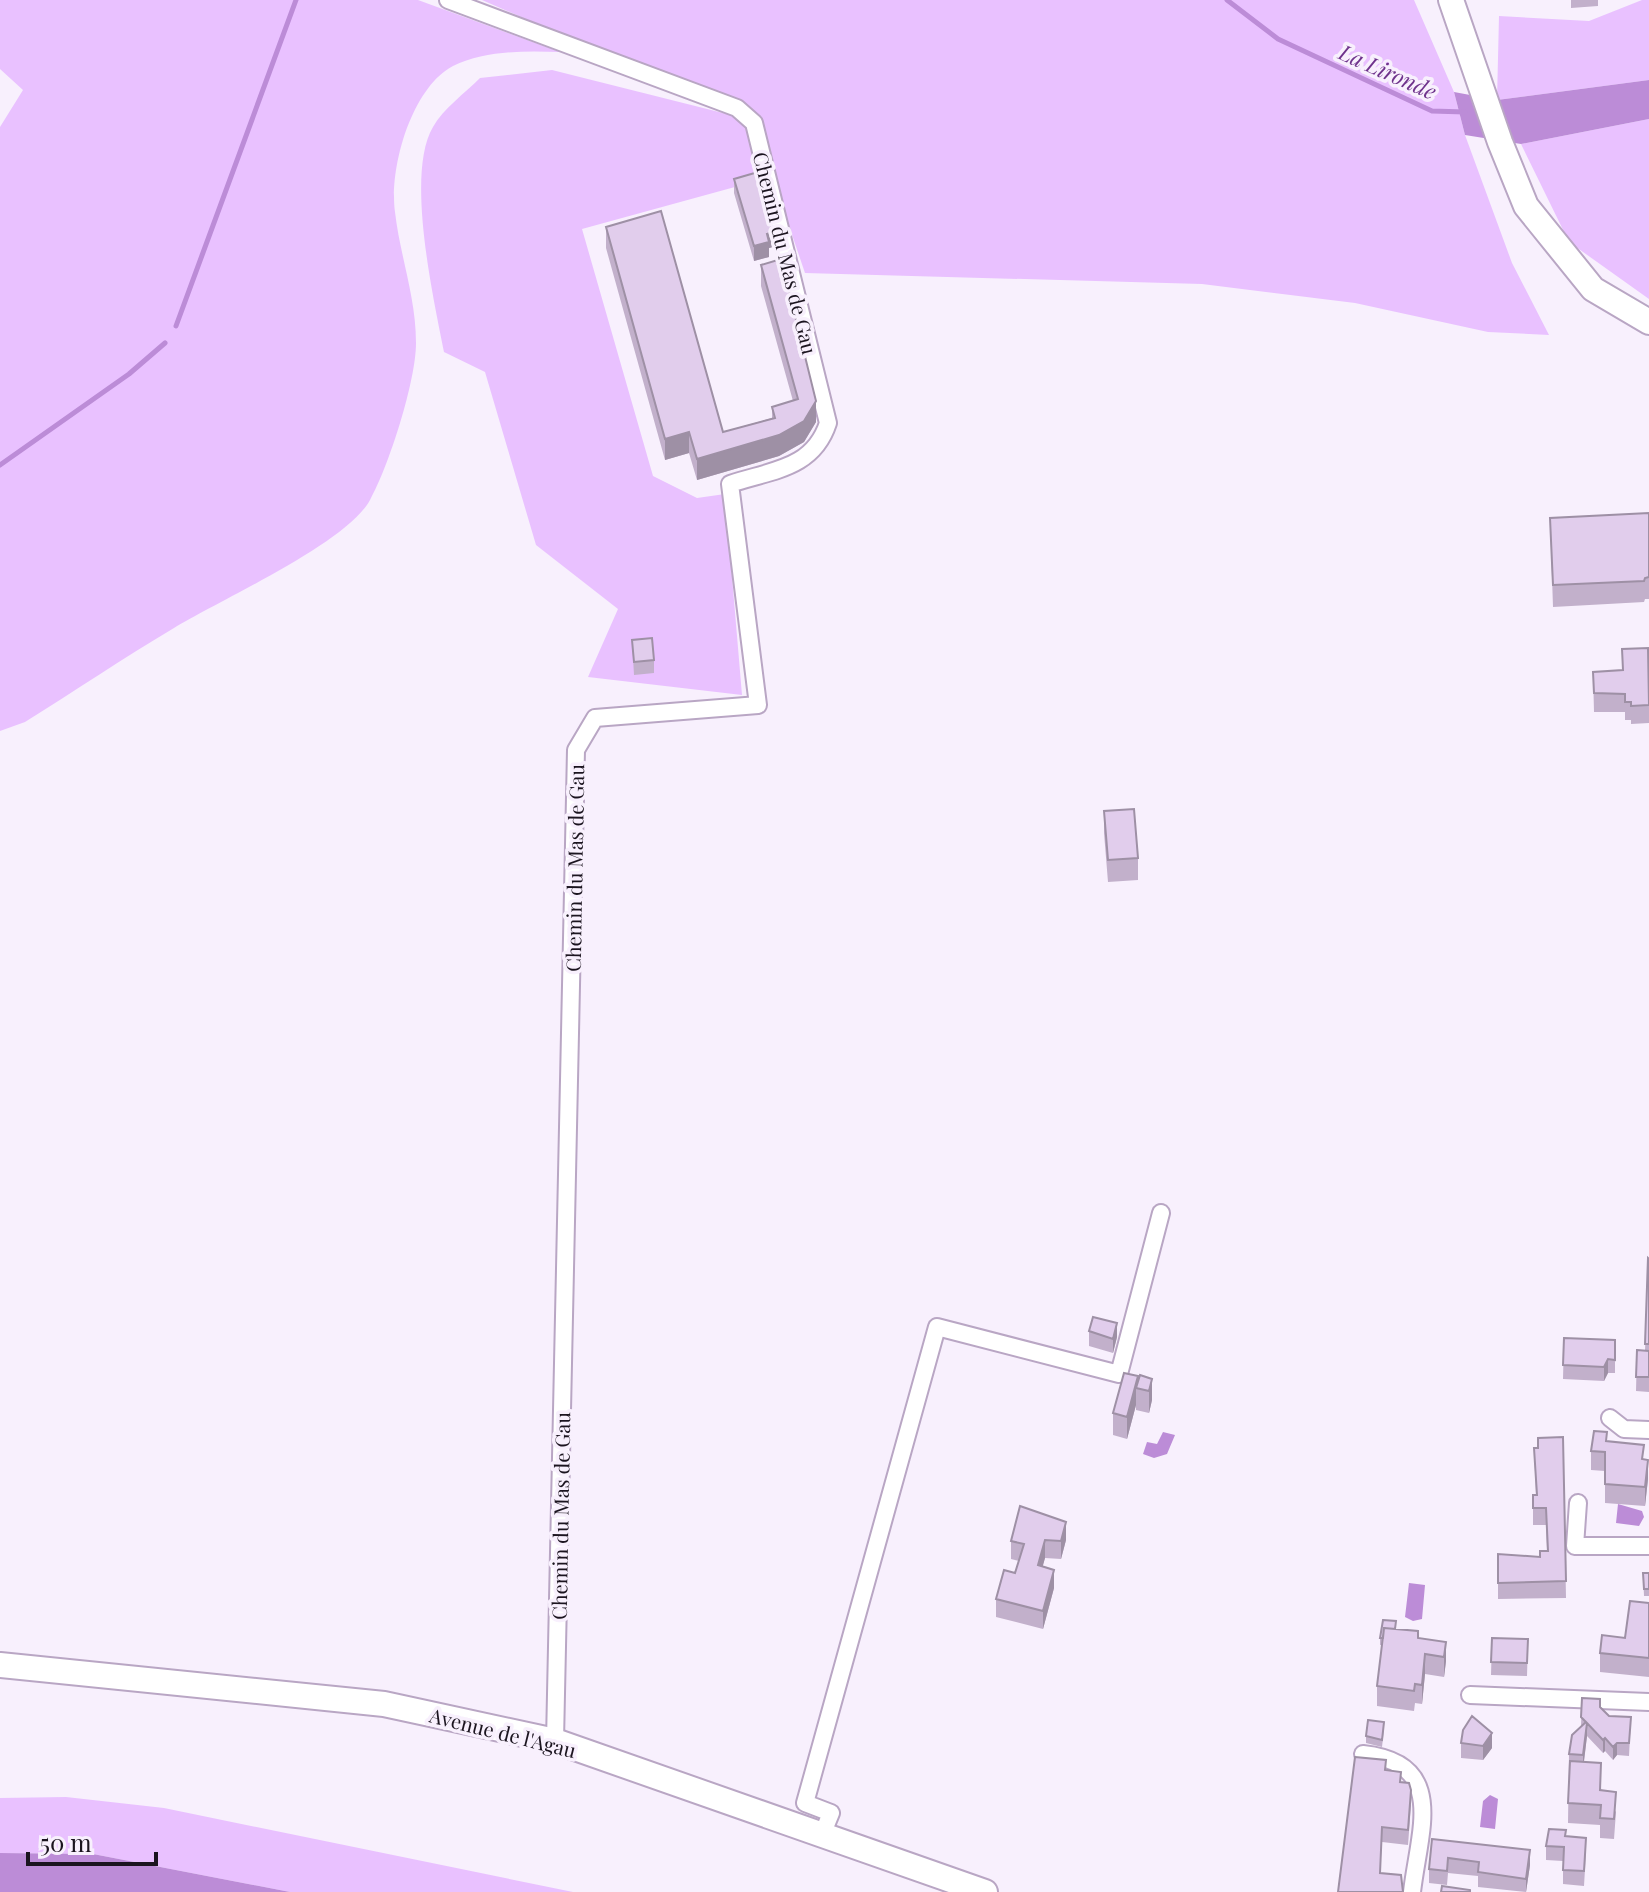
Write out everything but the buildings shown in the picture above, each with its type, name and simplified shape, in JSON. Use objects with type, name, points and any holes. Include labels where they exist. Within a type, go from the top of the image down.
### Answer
[{"type":"street","name":"Chemin du Mas de Gau","points":[[448,0],[737,108],[754,123],[828,423],[821,443],[808,458],[730,484],[758,705],[595,718],[576,750],[555,1741]]},
{"type":"street","points":[[1451,0],[1500,142],[1526,206],[1593,289],[1649,322]]},
{"type":"street","points":[[822,1835],[831,1813],[805,1803],[937,1327],[1119,1374],[1161,1213]]},
{"type":"street","points":[[1610,1418],[1624,1429],[1649,1430]]},
{"type":"street","points":[[1578,1503],[1575,1546],[1649,1546]]},
{"type":"street","name":"Avenue de l'Agau","points":[[0,1665],[384,1704],[555,1741],[985,1892]]},
{"type":"street","points":[[1470,1695],[1649,1702]]},
{"type":"street","points":[[1363,1754],[1402,1763],[1418,1782],[1422,1803],[1412,1892]]},
{"type":"shaded area","points":[[0,0],[418,0],[560,52],[506,53],[478,57],[453,66],[425,92],[406,131],[394,194],[397,228],[413,309],[415,359],[400,423],[385,466],[370,500],[357,517],[281,570],[174,628],[25,722],[0,731],[0,127],[23,90],[0,69]]},
{"type":"shaded area","points":[[482,0],[1414,0],[1454,92],[1465,135],[1512,263],[1549,335],[1488,332],[1355,303],[1202,284],[805,273],[754,123],[534,32],[537,24]]},
{"type":"shaded area","points":[[1649,0],[1649,80],[1497,100],[1499,16],[1589,21]]},
{"type":"shaded area","points":[[552,70],[731,115],[746,128],[764,179],[582,229],[653,476],[697,498],[725,494],[742,695],[588,677],[618,609],[536,545],[485,372],[444,352],[424,238],[422,205],[425,148],[433,127],[480,78]]},
{"type":"shaded area","points":[[1649,80],[1649,119],[1521,144],[1465,135],[1454,92],[1497,100]]},
{"type":"shaded area","points":[[1649,119],[1649,299],[1569,242],[1521,144]]},
{"type":"shaded area","points":[[1163,1432],[1175,1435],[1167,1454],[1154,1458],[1143,1454],[1147,1442],[1157,1444]]},
{"type":"shaded area","points":[[1618,1504],[1642,1511],[1644,1517],[1639,1526],[1616,1523]]},
{"type":"shaded area","points":[[1409,1583],[1425,1585],[1422,1619],[1413,1621],[1405,1617]]},
{"type":"shaded area","points":[[1490,1795],[1498,1799],[1495,1829],[1480,1827],[1483,1801]]},
{"type":"shaded area","points":[[66,1797],[164,1808],[573,1892],[290,1892],[93,1854],[0,1853],[0,1798]]},
{"type":"shaded area","points":[[0,1853],[93,1854],[290,1892],[0,1892]]},
{"type":"waterway","points":[[176,326],[296,0]]},
{"type":"waterway","name":"La Lironde","points":[[1227,0],[1278,39],[1432,111],[1465,112]]},
{"type":"waterway","points":[[0,465],[129,374],[165,343]]}]
